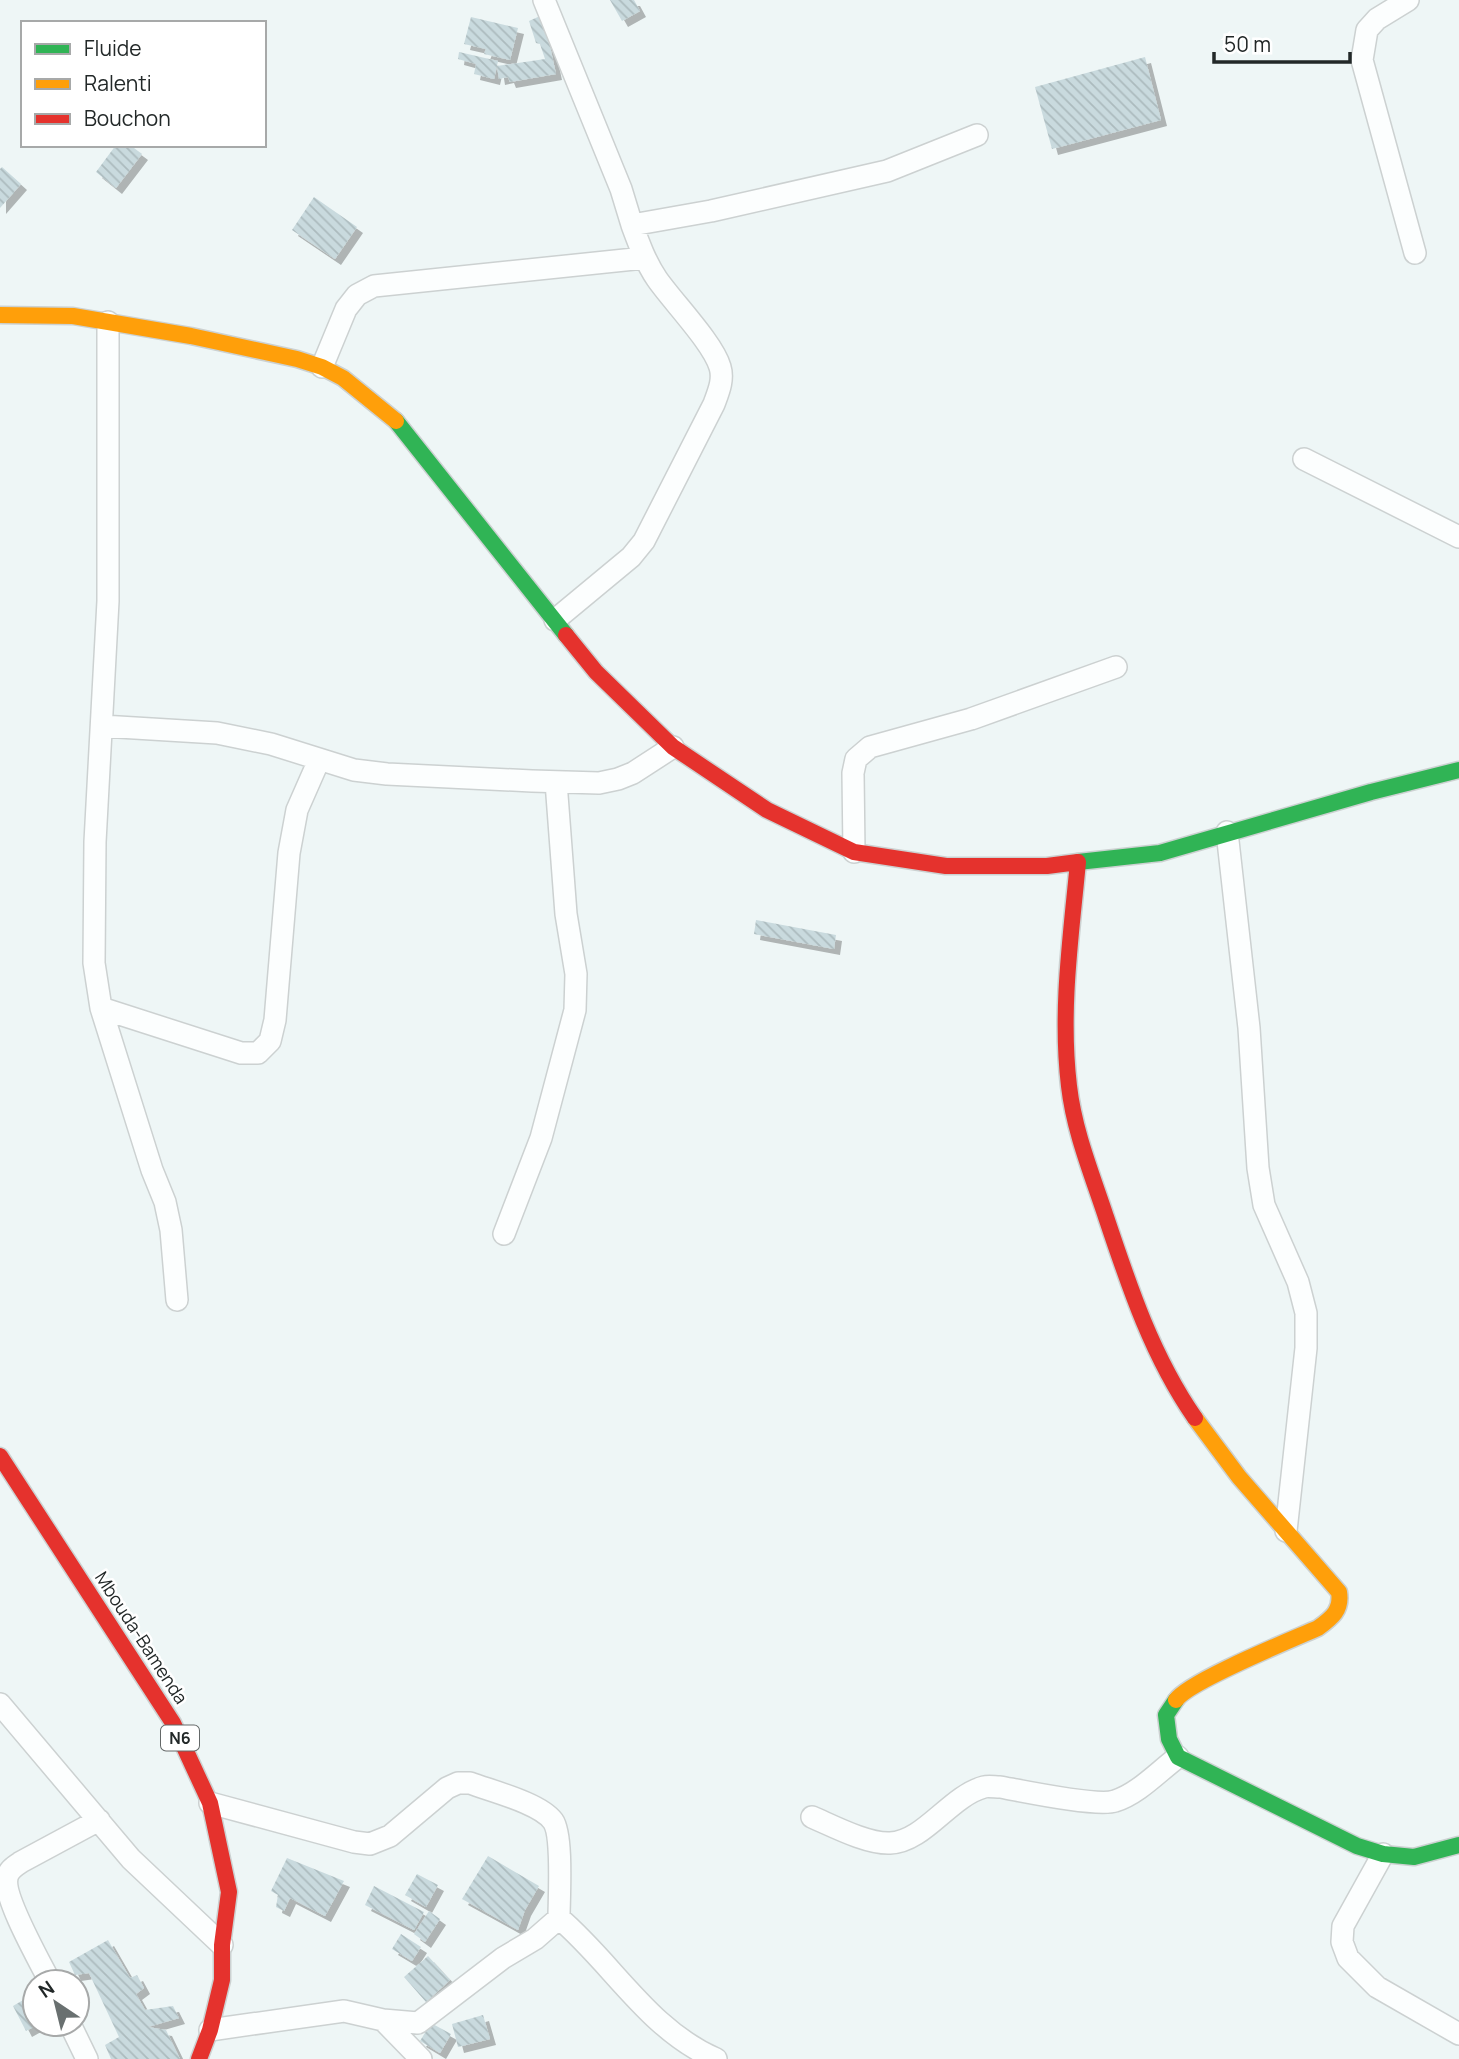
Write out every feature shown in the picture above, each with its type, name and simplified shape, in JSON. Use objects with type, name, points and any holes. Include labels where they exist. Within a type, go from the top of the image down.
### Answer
[{"type":"main road","points":[[0,315],[74,316],[191,336],[322,367],[343,378],[395,419],[597,672],[673,747],[767,810],[854,852],[946,866],[1047,866],[1160,853],[1371,792],[1459,770]]},
{"type":"main road","points":[[1078,862],[1066,1024],[1069,1087],[1085,1153],[1133,1300],[1156,1354],[1187,1407],[1226,1459],[1339,1592],[1341,1604],[1333,1618],[1318,1628],[1206,1679],[1180,1694],[1166,1716],[1169,1739],[1178,1757],[1357,1846],[1382,1854],[1414,1857],[1459,1844]]},
{"type":"main road","name":"Mbouda-Bamenda","points":[[0,1456],[173,1723],[210,1803],[229,1892],[222,1945],[222,1980],[210,2030],[199,2059]]},
{"type":"street","points":[[544,0],[621,189],[644,258],[656,279],[710,349],[720,368],[721,383],[714,404],[644,541],[631,557],[555,620]]},
{"type":"street","points":[[1408,0],[1377,19],[1367,30],[1362,60],[1415,253]]},
{"type":"street","points":[[632,225],[710,211],[887,171],[977,135]]},
{"type":"street","points":[[322,367],[346,309],[356,295],[374,286],[644,258]]},
{"type":"street","points":[[108,322],[108,601],[95,842],[93,963],[101,1008],[152,1170],[165,1202],[171,1230],[177,1300]]},
{"type":"street","points":[[1304,459],[1459,537]]},
{"type":"street","points":[[854,852],[853,773],[856,759],[870,747],[971,719],[1115,667]]},
{"type":"street","points":[[102,726],[217,733],[271,744],[354,770],[556,782],[600,783],[618,779],[633,773],[673,747]]},
{"type":"street","points":[[101,1008],[241,1053],[258,1053],[270,1041],[275,1020],[289,853],[297,810],[319,760]]},
{"type":"street","points":[[504,1234],[541,1138],[575,1010],[576,974],[566,914],[556,782]]},
{"type":"street","points":[[1227,832],[1249,1028],[1258,1168],[1264,1205],[1298,1282],[1306,1313],[1306,1348],[1286,1531]]},
{"type":"street","points":[[0,1704],[131,1859],[222,1945]]},
{"type":"street","points":[[811,1817],[876,1842],[891,1843],[908,1839],[968,1795],[984,1787],[1000,1787],[1095,1802],[1114,1802],[1178,1757]]},
{"type":"street","points":[[210,1803],[370,1844],[390,1836],[447,1788],[458,1783],[470,1783],[541,1810],[554,1822],[558,1837],[559,1918],[583,1938],[651,2015],[670,2032],[716,2059]]},
{"type":"street","points":[[43,1968],[12,1903],[6,1879],[10,1870],[21,1862],[99,1821]]},
{"type":"street","points":[[1382,1854],[1343,1926],[1342,1942],[1348,1958],[1377,1987],[1459,2035]]},
{"type":"street","points":[[210,2030],[344,2011],[383,2020],[418,2023],[503,1958],[535,1939],[559,1918]]},
{"type":"street","points":[[383,2020],[421,2059]]},
{"type":"street","points":[[77,2038],[87,2059]]},
{"type":"building","points":[[610,0],[634,0],[640,11],[622,21]]},
{"type":"building","points":[[540,16],[548,37],[556,74],[510,82],[508,77],[499,79],[497,66],[545,59],[529,21]]},
{"type":"building","points":[[471,17],[518,28],[510,60],[484,54],[486,49],[464,44]]},
{"type":"building","points":[[459,52],[498,61],[494,79],[474,74],[476,64],[458,59]]},
{"type":"building","points":[[1145,57],[1161,120],[1052,149],[1035,87]]},
{"type":"building","points":[[115,147],[133,147],[142,154],[116,188],[96,172]]},
{"type":"building","points":[[2,167],[21,184],[0,208],[0,169]]},
{"type":"building","points":[[314,197],[357,227],[335,259],[292,230]]},
{"type":"building","points":[[756,920],[836,935],[834,949],[754,934]]},
{"type":"building","points":[[488,1856],[539,1886],[525,1910],[518,1930],[462,1899]]},
{"type":"building","points":[[287,1858],[344,1881],[325,1916],[290,1898],[284,1911],[276,1907],[278,1895],[271,1891]]},
{"type":"building","points":[[417,1874],[438,1885],[426,1907],[405,1895]]},
{"type":"building","points":[[374,1886],[424,1912],[414,1930],[365,1905]]},
{"type":"building","points":[[429,1911],[440,1919],[425,1942],[414,1934]]},
{"type":"building","points":[[401,1934],[421,1947],[412,1961],[392,1949]]},
{"type":"building","points":[[108,1940],[130,1978],[137,1975],[144,1988],[136,1994],[145,2010],[173,2006],[179,2018],[148,2027],[166,2030],[180,2059],[111,2059],[105,2045],[119,2037],[91,1977],[91,1968],[72,1968],[69,1962]]},
{"type":"building","points":[[428,1956],[450,1980],[426,2002],[404,1977]]},
{"type":"building","points":[[21,2001],[21,2021],[13,2006]]},
{"type":"building","points":[[483,2015],[490,2039],[458,2047],[452,2024]]},
{"type":"building","points":[[431,2023],[451,2034],[440,2053],[420,2041]]},
{"type":"traffic: fast","points":[[396,421],[566,635]]},
{"type":"traffic: fast","points":[[1078,862],[1160,853],[1371,792],[1459,770]]},
{"type":"traffic: fast","points":[[1176,1700],[1166,1715],[1169,1739],[1178,1757],[1357,1846],[1383,1854],[1414,1857],[1459,1845]]},
{"type":"traffic: slow","points":[[0,315],[73,316],[191,336],[297,359],[322,367],[343,378],[396,421]]},
{"type":"traffic: slow","points":[[1176,1700],[1200,1682],[1318,1628],[1335,1613],[1340,1598],[1339,1592],[1239,1477],[1195,1418]]},
{"type":"traffic: jam","points":[[566,635],[596,672],[673,747],[767,810],[854,852],[946,866],[1047,866],[1078,862]]},
{"type":"traffic: jam","points":[[1078,862],[1066,1030],[1069,1086],[1075,1119],[1123,1268],[1143,1320],[1166,1370],[1195,1418]]},
{"type":"traffic: jam","points":[[0,1456],[173,1723],[210,1803],[229,1892],[222,1945],[222,1980],[210,2030],[199,2059]]}]
